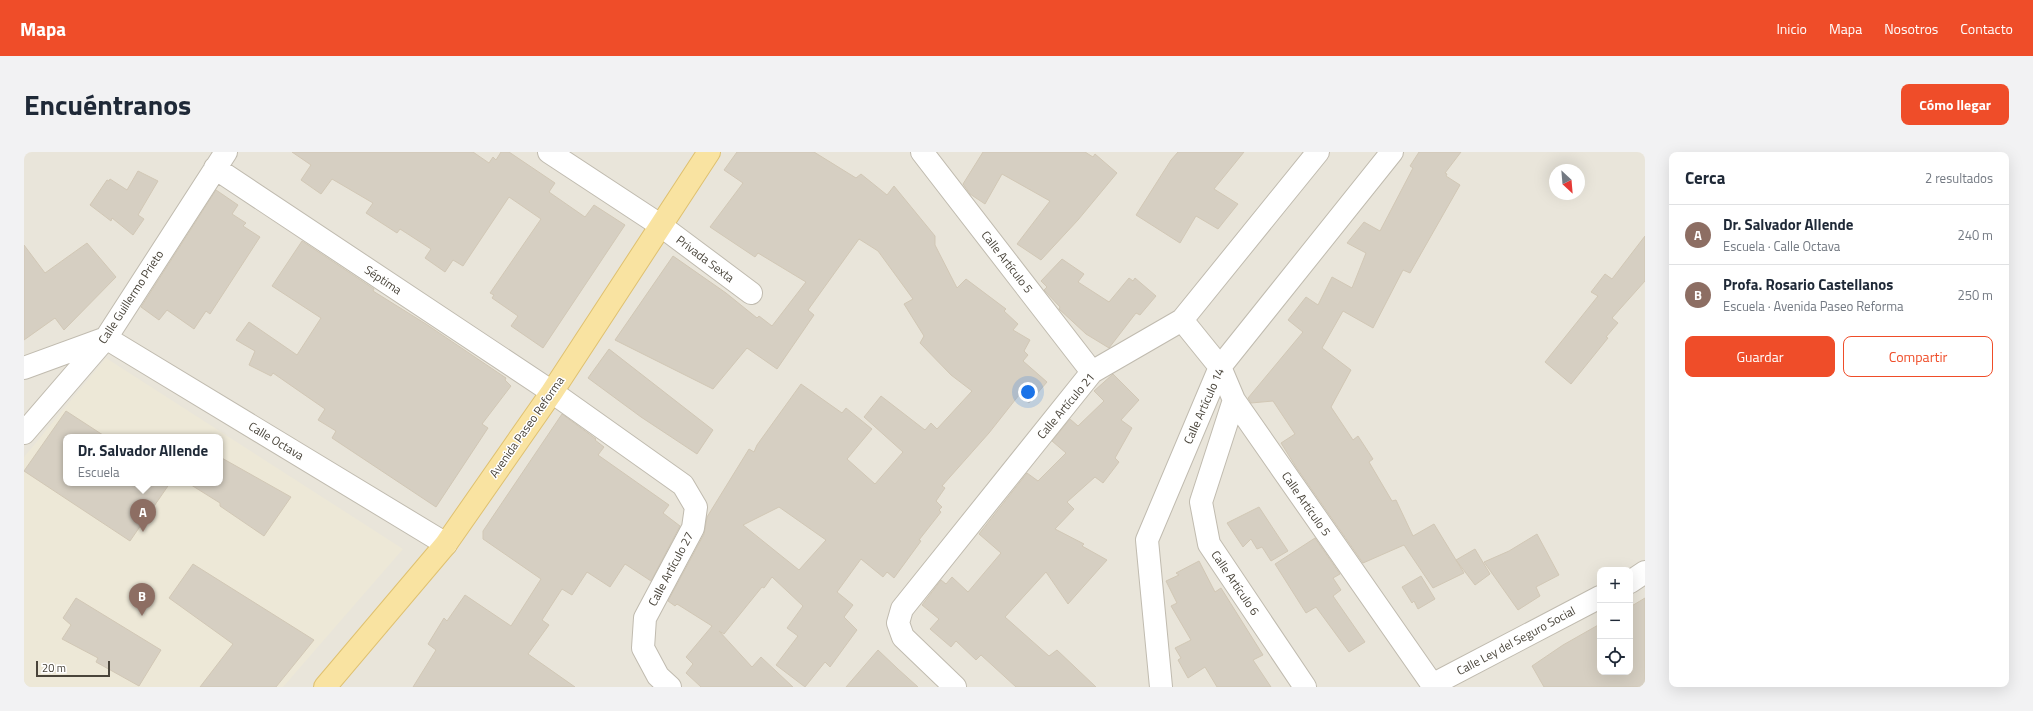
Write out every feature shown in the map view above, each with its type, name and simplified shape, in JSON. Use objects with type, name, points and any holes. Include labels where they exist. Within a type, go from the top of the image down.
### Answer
[{"type":"main road","name":"Avenida Paseo Reforma","points":[[325,687],[446,544],[552,392],[709,152]]},
{"type":"street","points":[[549,152],[660,225]]},
{"type":"street","name":"Calle Artículo 5","points":[[922,152],[1092,372]]},
{"type":"street","name":"Calle Artículo 21","points":[[956,687],[903,637],[898,623],[902,609],[1092,372],[1182,320],[1318,152]]},
{"type":"street","name":"Calle Artículo 14","points":[[1161,687],[1147,540],[1220,367],[1392,152]]},
{"type":"street","name":"Calle Guillermo Prieto","points":[[24,433],[106,338],[221,160]]},
{"type":"street","name":"Séptima","points":[[221,160],[552,392]]},
{"type":"street","name":"Privada Sexta","points":[[660,225],[751,294]]},
{"type":"street","name":"Calle Artículo 5","points":[[1182,320],[1220,367],[1234,400],[1433,686]]},
{"type":"street","points":[[24,368],[106,338]]},
{"type":"street","name":"Calle Octava","points":[[106,338],[446,544]]},
{"type":"street","name":"Calle Artículo 27","points":[[552,392],[683,485],[696,507],[693,528],[645,618],[643,648],[658,676],[670,687]]},
{"type":"street","name":"Calle Artículo 6","points":[[1234,400],[1201,502],[1209,544],[1305,687]]},
{"type":"street","points":[[1633,580],[1645,572]]},
{"type":"street","name":"Calle Ley del Seguro Social","points":[[1433,686],[1597,599]]},
{"type":"shaded area","points":[[24,152],[1645,152],[1645,687],[24,687]]},
{"type":"shaded area","points":[[106,358],[403,549],[283,687],[24,687],[24,457]]},
{"type":"building","points":[[292,152],[473,152],[489,163],[493,157],[496,160],[501,152],[509,152],[555,183],[549,192],[585,217],[594,205],[625,225],[543,348],[511,326],[518,316],[492,298],[494,295],[490,293],[541,219],[509,197],[463,266],[453,260],[445,272],[425,258],[431,249],[400,229],[397,233],[366,213],[373,203],[332,179],[321,194],[301,180],[311,165]]},
{"type":"building","points":[[737,152],[814,152],[856,178],[861,174],[887,195],[894,186],[935,236],[935,245],[957,288],[966,279],[1006,309],[1004,311],[1018,324],[1013,330],[1030,340],[1024,351],[1028,355],[1023,361],[1047,382],[1029,403],[1019,395],[989,433],[942,486],[945,488],[936,501],[942,507],[939,510],[941,512],[919,540],[921,541],[894,578],[887,572],[883,577],[861,559],[837,592],[853,605],[844,617],[857,630],[830,667],[825,662],[805,687],[776,665],[798,636],[787,628],[803,606],[772,577],[764,588],[762,587],[724,634],[719,631],[752,667],[761,657],[793,687],[701,687],[686,673],[693,664],[686,657],[712,626],[677,604],[675,606],[668,601],[704,534],[707,517],[749,449],[754,452],[757,445],[801,384],[842,413],[846,408],[872,429],[847,459],[875,484],[903,452],[864,417],[881,396],[925,430],[931,423],[937,429],[972,391],[951,375],[920,343],[924,336],[904,304],[913,299],[878,251],[859,239],[808,310],[814,315],[777,369],[747,348],[713,389],[615,340],[673,256],[726,293],[757,318],[759,316],[772,326],[806,282],[758,253],[755,257],[710,227],[743,183],[724,170]],"holes":[[[779,507],[826,540],[799,570],[743,525]]]},
{"type":"building","points":[[983,152],[1085,152],[1093,157],[1095,154],[1117,173],[1078,220],[1041,260],[1017,244],[1050,201],[1002,174],[985,204],[970,194],[963,184]]},
{"type":"building","points":[[1178,152],[1244,152],[1214,189],[1238,204],[1218,229],[1196,216],[1180,243],[1136,215],[1171,160]]},
{"type":"building","points":[[1419,152],[1461,152],[1445,173],[1447,174],[1446,176],[1460,185],[1410,273],[1403,270],[1373,328],[1343,311],[1322,348],[1351,370],[1331,407],[1353,440],[1358,436],[1373,459],[1369,462],[1392,501],[1396,500],[1413,536],[1434,524],[1464,573],[1433,588],[1404,545],[1363,563],[1281,443],[1295,434],[1273,401],[1251,403],[1248,398],[1303,332],[1288,320],[1306,297],[1318,305],[1332,277],[1352,288],[1366,253],[1347,243],[1364,222],[1380,231],[1413,168],[1410,166]]},
{"type":"building","points":[[138,171],[158,181],[138,215],[144,219],[133,235],[112,218],[111,221],[90,205],[107,180],[109,181],[110,179],[127,190]]},
{"type":"building","points":[[216,190],[238,205],[232,214],[246,223],[243,226],[260,237],[210,314],[206,311],[194,329],[167,310],[159,320],[141,307]]},
{"type":"building","points":[[1645,236],[1645,281],[1612,318],[1618,323],[1606,337],[1608,338],[1571,384],[1545,362],[1598,296],[1591,292],[1605,274],[1612,279]]},
{"type":"building","points":[[302,241],[374,289],[373,291],[426,324],[506,378],[505,380],[511,386],[482,424],[488,428],[436,507],[332,438],[336,431],[318,420],[325,409],[273,373],[271,376],[249,365],[255,351],[236,340],[249,322],[297,355],[321,318],[272,286]]},
{"type":"building","points":[[87,243],[116,277],[64,330],[55,318],[24,340],[24,245],[45,273]]},
{"type":"building","points":[[1062,259],[1084,274],[1078,282],[1109,302],[1129,278],[1133,281],[1135,278],[1156,296],[1140,315],[1136,313],[1109,348],[1086,334],[1059,309],[1060,307],[1044,290],[1047,287],[1041,281]]},
{"type":"building","points":[[609,349],[713,430],[697,454],[641,417],[588,378]]},
{"type":"building","points":[[1113,374],[1139,400],[1121,420],[1132,428],[1115,458],[1119,462],[1103,483],[1095,477],[1067,502],[1074,509],[1055,529],[1084,544],[1082,546],[1107,560],[1068,604],[1046,572],[1005,617],[1049,656],[1057,650],[1096,687],[1016,687],[981,655],[976,660],[956,641],[951,647],[930,629],[939,619],[922,605],[941,580],[946,584],[952,577],[968,592],[1001,553],[979,534],[1027,473],[1038,481],[1066,453],[1052,441],[1070,419],[1078,426],[1104,401],[1094,391]]},
{"type":"building","points":[[66,411],[101,434],[63,434],[63,486],[168,486],[130,541],[24,471]]},
{"type":"building","points":[[562,414],[596,439],[595,440],[604,447],[598,455],[669,505],[663,513],[680,526],[651,581],[625,564],[610,587],[587,572],[572,595],[562,589],[542,620],[549,625],[528,654],[575,687],[413,687],[436,650],[428,644],[444,618],[447,621],[465,595],[511,626],[541,579],[483,539],[483,531]]},
{"type":"building","points":[[223,459],[291,497],[264,536],[220,506],[220,503],[193,486],[223,486]]},
{"type":"building","points":[[1259,507],[1288,551],[1271,561],[1262,547],[1257,549],[1251,539],[1243,547],[1227,523]]},
{"type":"building","points":[[1537,534],[1559,575],[1536,587],[1540,596],[1518,610],[1484,562],[1509,551]]},
{"type":"building","points":[[1315,538],[1340,574],[1333,578],[1341,590],[1333,596],[1365,642],[1349,652],[1316,607],[1306,613],[1275,564]]},
{"type":"building","points":[[1475,549],[1490,574],[1475,585],[1456,560]]},
{"type":"building","points":[[1199,561],[1215,592],[1221,588],[1263,655],[1253,660],[1271,687],[1217,687],[1205,667],[1188,678],[1178,660],[1181,658],[1175,648],[1191,640],[1171,606],[1177,603],[1166,581],[1179,575],[1176,573]]},
{"type":"building","points":[[193,564],[314,640],[276,687],[200,687],[233,644],[169,598]]},
{"type":"building","points":[[1421,576],[1435,599],[1418,609],[1414,601],[1412,603],[1402,587]]},
{"type":"building","points":[[76,598],[161,650],[139,686],[96,662],[98,658],[62,639],[71,625],[63,618]]},
{"type":"building","points":[[1645,598],[1645,687],[1544,687],[1532,666],[1563,645],[1597,626],[1597,675],[1633,675],[1633,605]]},
{"type":"building","points":[[878,650],[898,669],[918,687],[846,687]]},
{"type":"place","name":"Dr. Salvador Allende","points":[[143,532]]},
{"type":"place","name":"Profa. Rosario Castellanos","points":[[142,616]]}]
